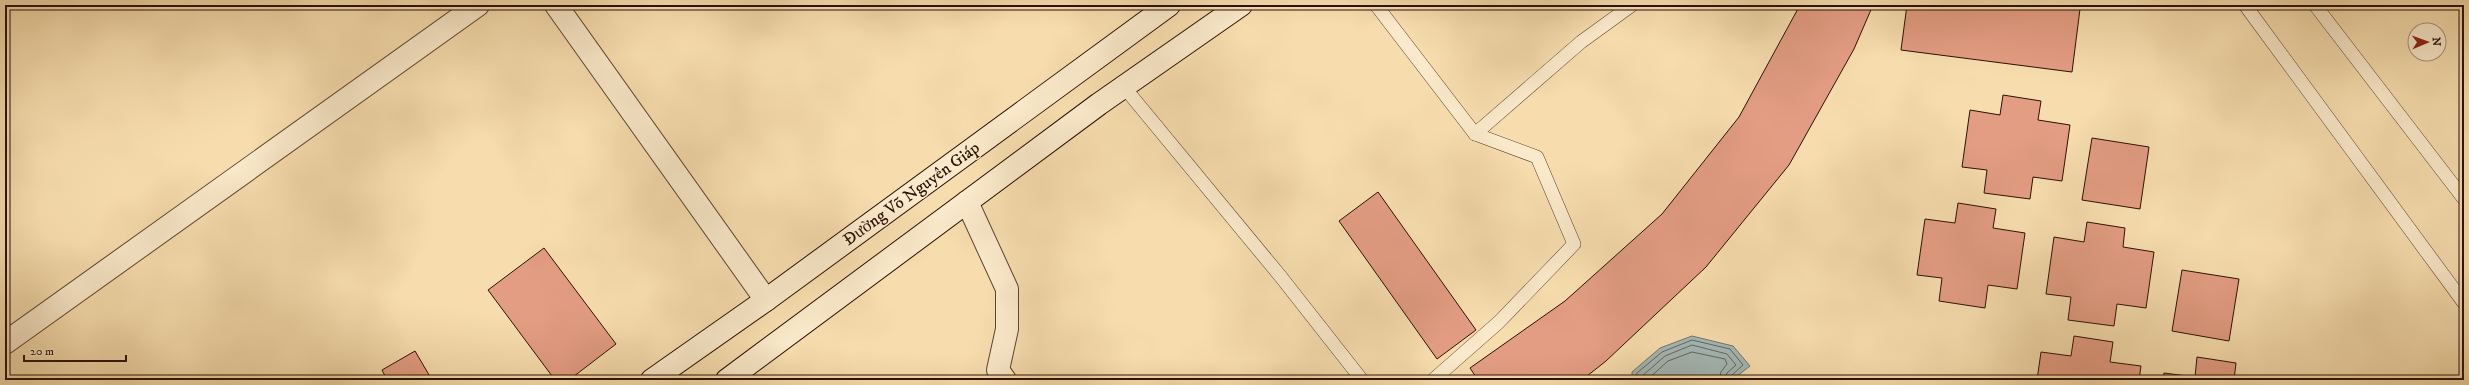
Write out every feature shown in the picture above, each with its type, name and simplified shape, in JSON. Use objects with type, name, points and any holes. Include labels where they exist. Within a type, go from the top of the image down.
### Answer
[{"type":"main road","points":[[5,343],[478,5]]},
{"type":"main road","points":[[556,5],[766,300]]},
{"type":"main road","name":"Đường Võ Nguyên Giáp","points":[[652,380],[766,300],[1169,5]]},
{"type":"main road","points":[[727,380],[1124,87],[1241,5]]},
{"type":"main road","points":[[967,202],[1007,288],[1006,330],[998,370],[1005,380]]},
{"type":"lane","points":[[1376,5],[1475,134],[1537,158],[1574,244],[1499,322],[1433,380]]},
{"type":"lane","points":[[1475,134],[1582,42],[1632,5]]},
{"type":"lane","points":[[2245,5],[2464,303]]},
{"type":"lane","points":[[2315,5],[2464,200]]},
{"type":"lane","points":[[1124,87],[1281,277],[1362,380]]},
{"type":"water","points":[[1692,336],[1733,346],[1750,366],[1732,380],[1632,380],[1632,372],[1660,348]]},
{"type":"building","points":[[1800,5],[1873,5],[1854,49],[1789,165],[1706,267],[1606,361],[1582,380],[1478,380],[1470,368],[1565,301],[1662,214],[1739,117]]},
{"type":"building","points":[[1907,5],[2049,5],[2080,9],[2072,72],[1901,50]]},
{"type":"building","points":[[2003,95],[2041,101],[2038,120],[2070,125],[2062,181],[2033,177],[2030,199],[1984,193],[1987,170],[1962,167],[1970,110],[2000,115]]},
{"type":"building","points":[[2092,138],[2149,147],[2140,209],[2082,200]]},
{"type":"building","points":[[1378,192],[1476,330],[1437,359],[1339,221]]},
{"type":"building","points":[[1958,203],[1996,209],[1993,228],[2025,233],[2017,289],[1988,285],[1985,308],[1939,301],[1942,278],[1917,275],[1925,219],[1955,223]]},
{"type":"building","points":[[2087,222],[2125,228],[2123,247],[2154,252],[2146,308],[2117,304],[2114,326],[2068,320],[2071,297],[2046,294],[2054,237],[2084,242]]},
{"type":"building","points":[[544,248],[616,344],[569,380],[555,380],[488,290]]},
{"type":"building","points":[[2182,270],[2239,279],[2229,341],[2172,331]]},
{"type":"building","points":[[2074,336],[2113,342],[2110,362],[2141,366],[2139,380],[2037,380],[2041,352],[2071,356]]},
{"type":"building","points":[[415,351],[432,380],[387,380],[382,370]]},
{"type":"building","points":[[2197,357],[2236,363],[2234,380],[2163,380],[2164,373],[2195,377]]}]
